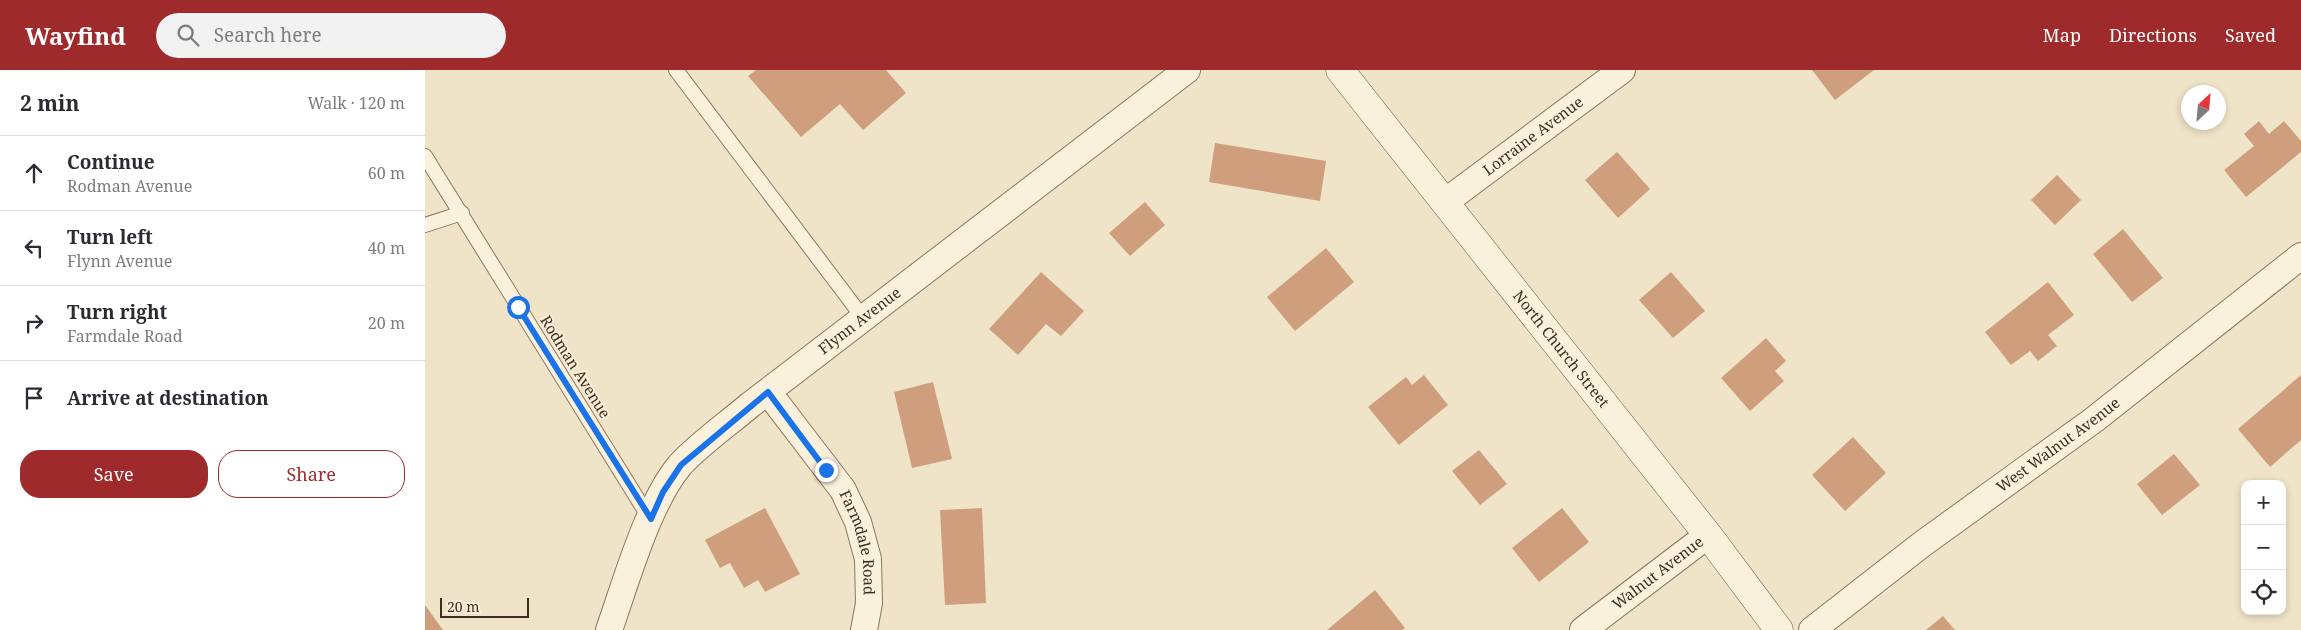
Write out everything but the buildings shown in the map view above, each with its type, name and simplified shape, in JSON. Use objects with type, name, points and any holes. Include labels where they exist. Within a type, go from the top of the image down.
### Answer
[{"type":"main road","name":"North Church Street","points":[[1340,70],[1708,535],[1779,630]]},
{"type":"street","name":"Flynn Avenue","points":[[609,630],[651,519],[663,492],[681,465],[768,392],[1187,70]]},
{"type":"street","name":"Lorraine Avenue","points":[[1445,202],[1622,70]]},
{"type":"street","name":"West Walnut Avenue","points":[[1812,630],[1921,545],[2095,419],[2301,256]]},
{"type":"street","name":"Farmdale Road","points":[[768,392],[843,490],[858,522],[868,559],[869,603],[864,630]]},
{"type":"street","name":"Walnut Avenue","points":[[1583,630],[1708,535]]},
{"type":"lane","points":[[676,70],[864,319]]},
{"type":"lane","name":"Rodman Avenue","points":[[425,156],[651,519]]},
{"type":"lane","points":[[425,224],[462,213]]},
{"type":"route","points":[[518,307],[651,519],[663,492],[681,465],[750,405],[768,392],[826,470]]}]
